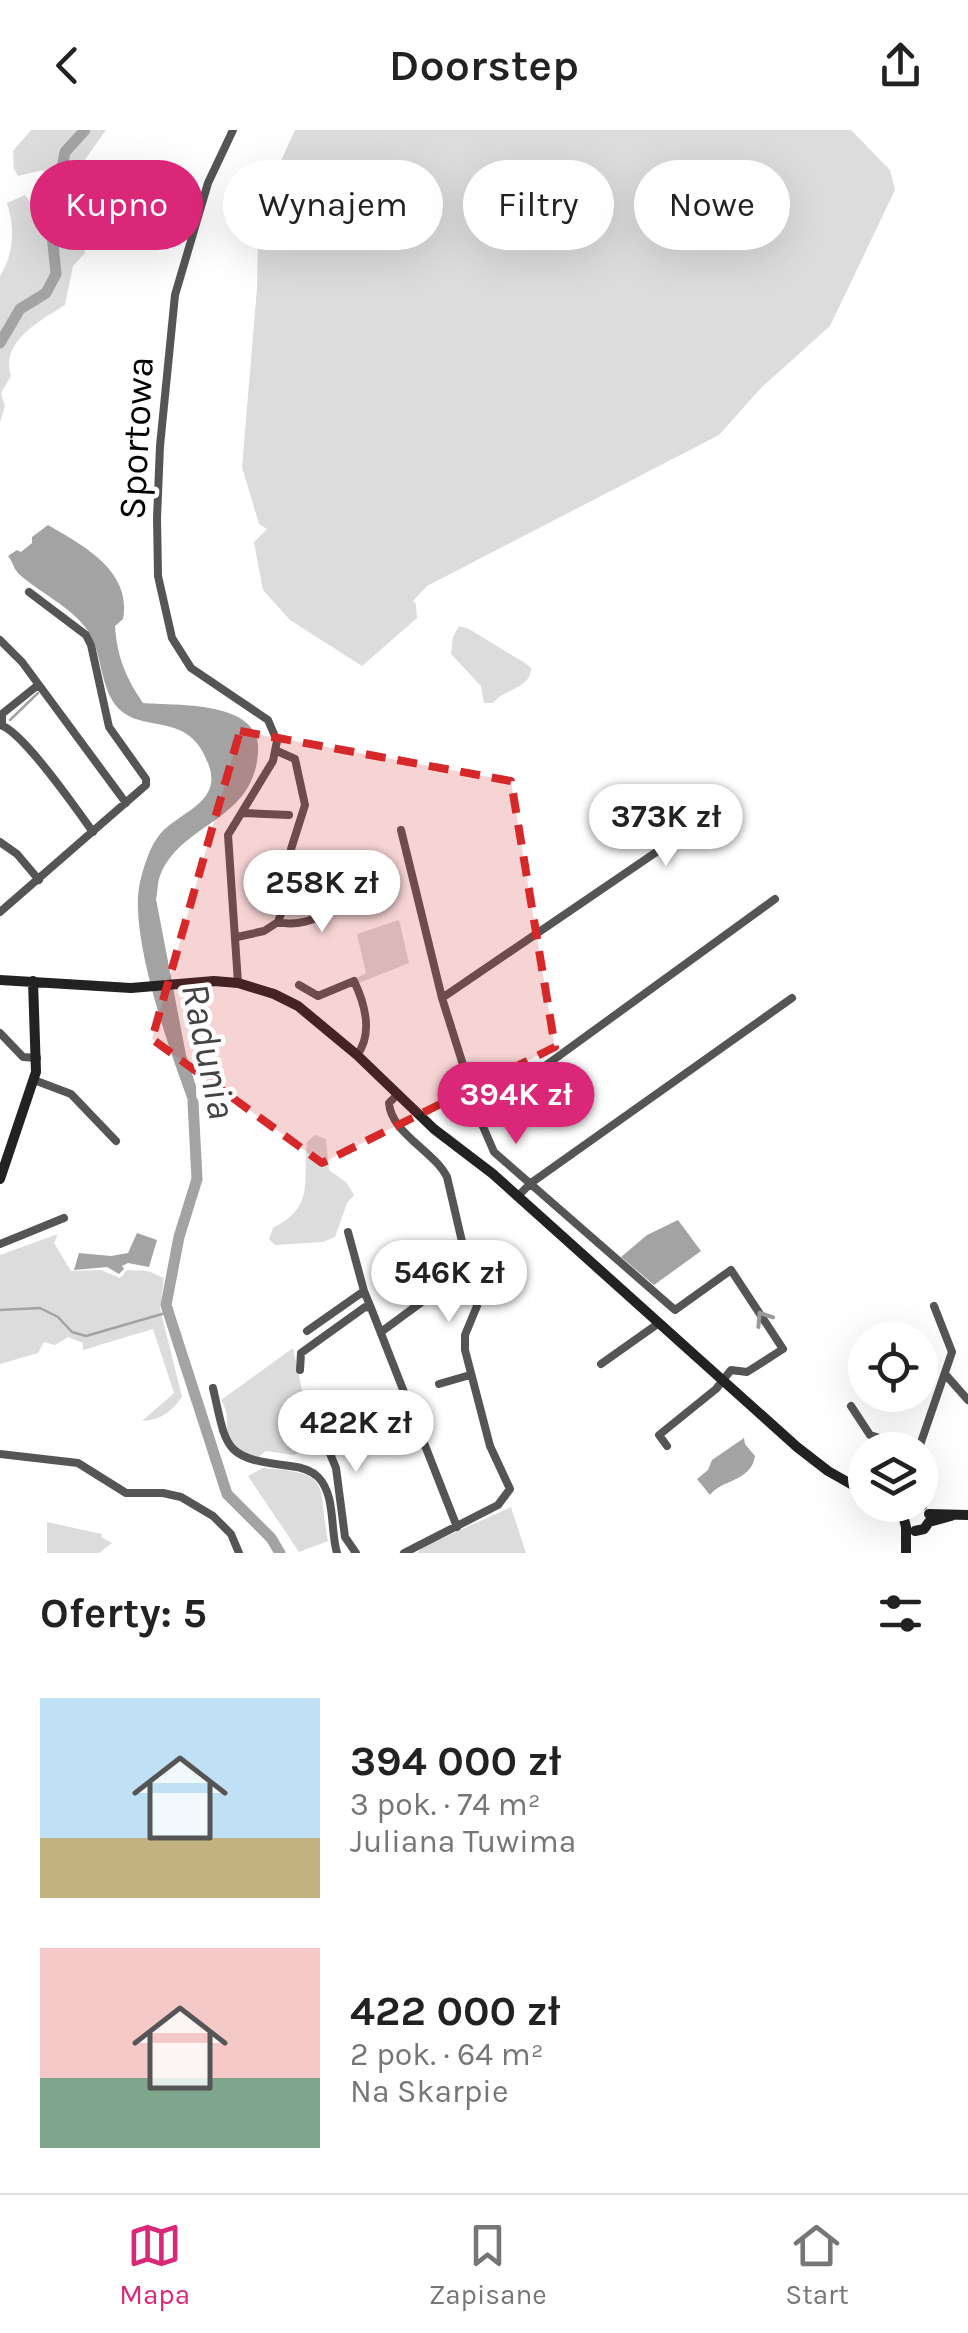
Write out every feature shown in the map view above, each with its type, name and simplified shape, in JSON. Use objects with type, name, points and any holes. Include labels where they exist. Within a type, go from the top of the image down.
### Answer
[{"type":"main road","points":[[0,980],[122,988],[238,983],[298,1006],[357,1055],[434,1129],[518,1196],[812,1460],[848,1482]]},
{"type":"main road","points":[[1,1171],[34,1080],[37,1058],[32,981]]},
{"type":"main road","points":[[938,1515],[968,1515]]},
{"type":"main road","points":[[905,1550],[912,1522]]},
{"type":"street","name":"Sportowa","points":[[232,130],[208,183],[174,300],[160,446],[157,572],[172,638],[186,662],[261,715],[274,728],[276,751]]},
{"type":"street","points":[[0,912],[146,785],[146,779],[109,727],[89,640],[78,627],[33,594]]},
{"type":"street","points":[[0,640],[126,803]]},
{"type":"street","points":[[38,685],[2,714],[1,725],[11,729],[32,753],[93,832]]},
{"type":"street","points":[[237,937],[264,931],[278,922],[287,897],[291,849],[306,805],[295,759],[290,754],[276,751],[228,835],[238,983]]},
{"type":"street","points":[[442,998],[718,810]]},
{"type":"street","points":[[242,812],[290,814]]},
{"type":"street","points":[[401,830],[442,998],[494,1152],[675,1310],[731,1270],[783,1349],[747,1372],[731,1370],[716,1389],[659,1434],[667,1446]]},
{"type":"street","points":[[0,842],[17,854],[39,880]]},
{"type":"street","points":[[278,922],[307,921],[344,906],[338,881]]},
{"type":"street","points":[[481,1122],[504,1095],[776,899]]},
{"type":"street","points":[[300,985],[318,996],[354,982],[367,1029],[367,1042],[357,1055]]},
{"type":"street","points":[[518,1196],[530,1183],[792,998]]},
{"type":"street","points":[[0,1033],[23,1057],[37,1058]]},
{"type":"street","points":[[34,1080],[71,1094],[116,1141]]},
{"type":"street","points":[[398,1094],[389,1103],[394,1118],[439,1163],[447,1177],[477,1306],[465,1339],[470,1375],[490,1446],[510,1489],[498,1505],[404,1553]]},
{"type":"street","points":[[0,1244],[64,1218]]},
{"type":"street","points":[[348,1232],[364,1292],[457,1527]]},
{"type":"street","points":[[381,1332],[468,1268]]},
{"type":"street","points":[[307,1331],[364,1292]]},
{"type":"street","points":[[924,1432],[952,1352],[934,1306]]},
{"type":"street","points":[[300,1370],[301,1352],[365,1308],[371,1308]]},
{"type":"street","points":[[600,1364],[659,1322]]},
{"type":"street","points":[[945,1374],[968,1400]]},
{"type":"street","points":[[438,1384],[470,1375]]},
{"type":"street","points":[[212,1388],[232,1452],[244,1459],[303,1468],[320,1479],[330,1500],[330,1525],[337,1553]]},
{"type":"street","points":[[316,1420],[336,1468],[343,1529],[356,1553]]},
{"type":"street","points":[[0,1454],[78,1462],[126,1493],[181,1496],[231,1534],[239,1553]]},
{"type":"highlighted area","points":[[240,731],[511,781],[555,1047],[322,1163],[152,1039]]},
{"type":"shaded area","points":[[31,130],[106,130],[85,160],[30,160],[30,173],[18,176],[13,151]]},
{"type":"shaded area","points":[[295,130],[851,130],[890,170],[895,190],[830,326],[761,388],[719,435],[427,586],[413,601],[417,618],[362,666],[290,620],[263,590],[254,542],[267,529],[259,524],[242,467],[258,250],[443,250],[443,160],[281,160]]},
{"type":"shaded area","points":[[25,195],[30,202],[30,250],[85,253],[73,266],[65,305],[24,333],[11,352],[11,376],[1,393],[5,406],[0,422],[0,276],[12,240],[7,203]]},
{"type":"shaded area","points":[[48,525],[90,551],[120,587],[124,602],[123,619],[115,626],[118,648],[127,676],[143,703],[196,706],[233,714],[256,735],[254,775],[244,793],[170,858],[158,885],[156,899],[186,1055],[196,1086],[197,1124],[156,1003],[140,935],[138,906],[140,882],[154,843],[205,797],[210,789],[209,766],[201,748],[190,737],[179,730],[129,716],[118,708],[107,690],[88,631],[73,614],[16,570],[8,556],[17,550],[21,552]]},
{"type":"shaded area","points":[[459,626],[525,663],[531,668],[527,680],[493,703],[484,703],[481,686],[451,654]]},
{"type":"shaded area","points":[[399,920],[409,963],[359,983],[357,978],[366,973],[357,934]]},
{"type":"shaded area","points":[[315,1135],[326,1139],[329,1170],[346,1182],[354,1195],[347,1203],[335,1237],[323,1242],[275,1245],[269,1239],[273,1228],[287,1220],[301,1202],[307,1142]]},
{"type":"shaded area","points":[[678,1220],[701,1251],[654,1285],[621,1257],[647,1235]]},
{"type":"shaded area","points":[[137,1233],[157,1240],[149,1267],[128,1263],[119,1274],[107,1267],[74,1270],[79,1253],[128,1253]]},
{"type":"shaded area","points":[[58,1234],[54,1243],[71,1271],[101,1270],[120,1278],[127,1270],[148,1271],[164,1278],[160,1308],[182,1397],[165,1414],[142,1421],[174,1393],[153,1329],[83,1350],[83,1343],[68,1337],[55,1345],[44,1342],[38,1353],[0,1364],[0,1255]]},
{"type":"shaded area","points":[[293,1348],[314,1446],[294,1455],[266,1451],[257,1458],[243,1453],[230,1441],[221,1400]]},
{"type":"shaded area","points":[[744,1438],[755,1456],[748,1471],[710,1495],[697,1479],[708,1470],[712,1460]]},
{"type":"shaded area","points":[[263,1468],[312,1478],[321,1494],[328,1541],[299,1552],[248,1476]]},
{"type":"shaded area","points":[[511,1507],[526,1553],[417,1553],[421,1548]]},
{"type":"shaded area","points":[[47,1522],[102,1534],[112,1543],[99,1553],[47,1553]]},
{"type":"waterway","name":"Radunia","points":[[0,343],[20,309],[46,293],[56,274],[51,224],[65,152],[85,130]]},
{"type":"waterway","points":[[10,720],[38,693]]},
{"type":"waterway","name":"Radunia","points":[[193,1102],[197,1179],[179,1237],[166,1305],[227,1494],[271,1538],[280,1553]]},
{"type":"waterway","points":[[0,1310],[40,1308],[58,1317],[72,1332],[86,1336],[169,1312]]}]
